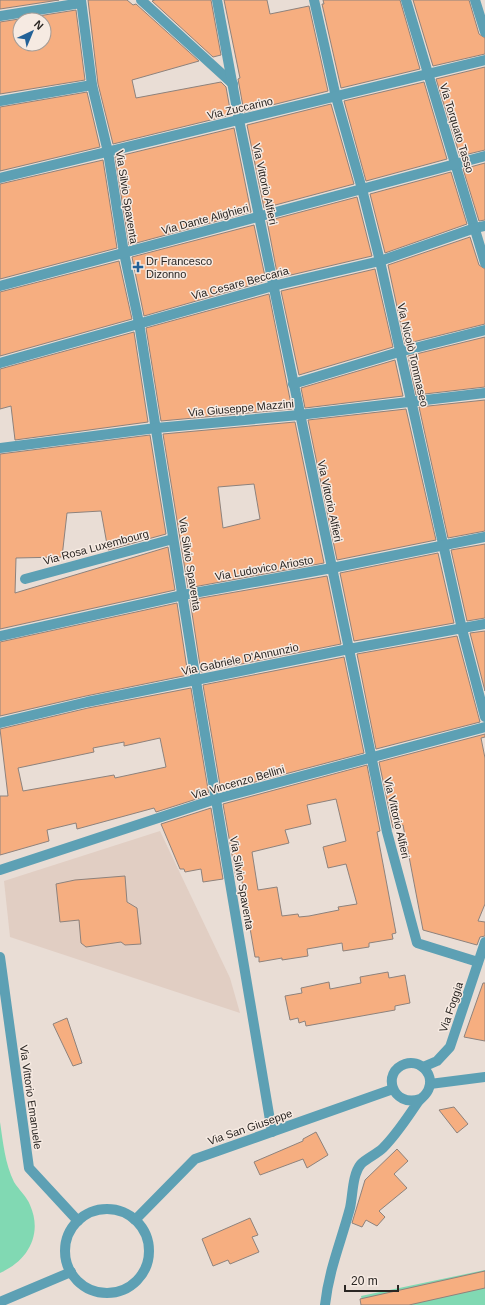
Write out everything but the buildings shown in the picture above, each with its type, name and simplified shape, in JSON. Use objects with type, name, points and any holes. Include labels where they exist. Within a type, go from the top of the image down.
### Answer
[{"type":"street","points":[[141,0],[233,84]]},
{"type":"street","name":"Via Vittorio Alfieri","points":[[217,0],[239,120],[260,216],[299,415],[387,832],[417,943],[478,962]]},
{"type":"street","name":"Via Nicolò Tommaseo","points":[[314,0],[336,97],[362,189],[380,261],[399,352],[462,629],[485,717]]},
{"type":"street","name":"Via Torquato Tasso","points":[[406,0],[456,164],[480,227],[485,263]]},
{"type":"street","points":[[475,0],[485,32]]},
{"type":"street","points":[[0,16],[81,2]]},
{"type":"street","name":"Via Silvio Spaventa","points":[[81,2],[92,85],[108,152],[124,253],[139,323],[196,681],[272,1132]]},
{"type":"street","name":"Via Zuccarino","points":[[0,178],[485,60]]},
{"type":"street","points":[[0,101],[92,85]]},
{"type":"street","name":"Via Dante Alighieri","points":[[0,286],[485,156]]},
{"type":"street","name":"Via Cesare Beccaria","points":[[0,363],[273,286],[380,261],[480,227]]},
{"type":"street","points":[[294,384],[399,352],[485,330]]},
{"type":"street","name":"Via Giuseppe Mazzini","points":[[0,448],[156,428],[299,415],[485,393]]},
{"type":"street","name":"Via Ludovico Ariosto","points":[[0,636],[183,595],[332,568],[485,537]]},
{"type":"street","name":"Via Rosa Luxembourg","points":[[25,579],[173,539]]},
{"type":"street","name":"Via Gabriele D'Annunzio","points":[[0,723],[87,702],[349,649],[485,624]]},
{"type":"street","name":"Via Vincenzo Bellini","points":[[0,870],[216,799],[371,756],[485,727]]},
{"type":"street","name":"Via Foggia","points":[[423,1067],[437,1062],[450,1046],[485,942]]},
{"type":"street","name":"Via Vittorio Emanuele","points":[[0,957],[29,1168],[78,1221]]},
{"type":"street","points":[[325,1305],[328,1279],[350,1207],[353,1186],[361,1165],[382,1149],[397,1133],[420,1099],[426,1095],[430,1084],[430,1077],[423,1067],[412,1063],[400,1066],[393,1076],[393,1089],[401,1099],[408,1101],[420,1099]]},
{"type":"street","points":[[430,1084],[485,1077]]},
{"type":"street","name":"Via San Giuseppe","points":[[135,1220],[195,1159],[393,1089]]},
{"type":"street","points":[[100,1210],[112,1210],[124,1213],[135,1220],[144,1231],[148,1245],[148,1259],[143,1273],[134,1284],[121,1291],[107,1293],[93,1291],[80,1283],[71,1272],[66,1259],[66,1245],[70,1232],[78,1221],[88,1214],[100,1210]]},
{"type":"street","points":[[0,1302],[71,1272]]},
{"type":"shaded area","points":[[160,831],[230,978],[240,1013],[10,937],[4,881]]},
{"type":"green space","points":[[0,1122],[8,1168],[14,1182],[30,1205],[34,1216],[35,1226],[34,1236],[25,1254],[10,1268],[0,1273]]},
{"type":"green space","points":[[485,1270],[485,1305],[363,1305],[361,1296]]},
{"type":"place","name":"Dr Francesco Dizonno","points":[[138,267]]}]
